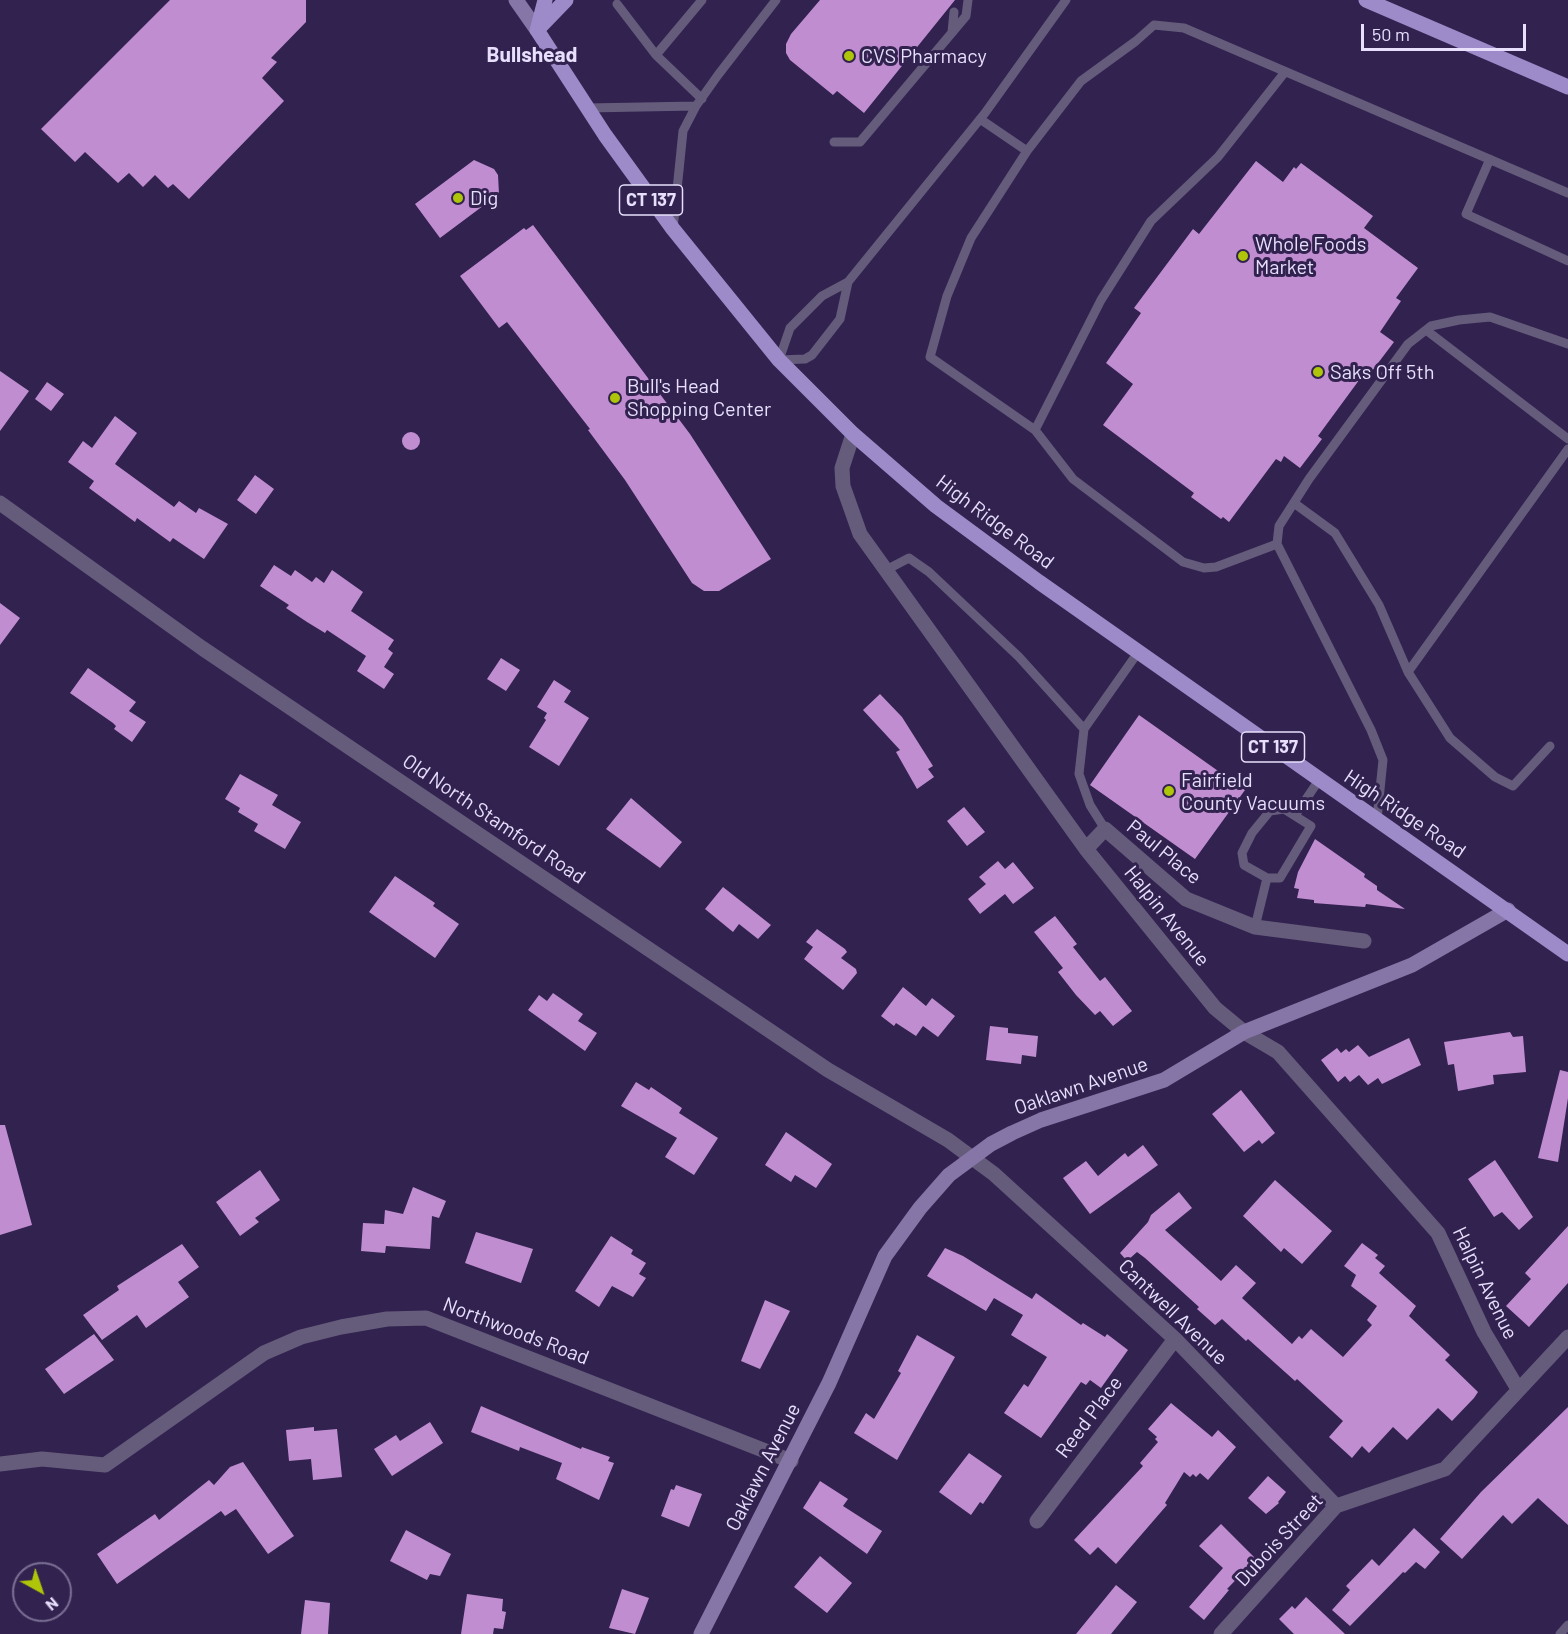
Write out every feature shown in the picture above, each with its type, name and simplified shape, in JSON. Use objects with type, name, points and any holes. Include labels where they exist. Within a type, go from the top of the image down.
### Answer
[{"type":"main road","points":[[537,30],[545,0]]},
{"type":"main road","points":[[537,30],[566,0]]},
{"type":"main road","points":[[1366,0],[1568,87]]},
{"type":"main road","name":"High Ridge Road","points":[[537,30],[587,108],[673,230],[779,360],[853,434],[936,506],[1039,582],[1568,954]]},
{"type":"street","name":"High Ridge Road","points":[[516,0],[537,30]]},
{"type":"street","name":"Halpin Avenue","points":[[853,434],[842,468],[843,486],[860,534],[1086,849],[1215,1008],[1244,1032],[1278,1052],[1438,1233],[1484,1332],[1518,1389]]},
{"type":"street","name":"Old North Stamford Road","points":[[0,503],[212,655],[828,1070],[948,1140],[972,1158]]},
{"type":"street","name":"Paul Place","points":[[1086,849],[1105,829],[1186,899],[1255,927],[1364,941]]},
{"type":"street","name":"Oaklawn Avenue","points":[[701,1634],[790,1461],[885,1256],[949,1175],[992,1144],[1041,1120],[1164,1080],[1244,1032],[1412,965],[1508,910]]},
{"type":"street","name":"Cantwell Avenue","points":[[972,1158],[994,1174],[1175,1339],[1336,1506]]},
{"type":"street","name":"Northwoods Road","points":[[0,1464],[42,1459],[105,1465],[264,1353],[301,1337],[341,1327],[387,1319],[426,1318],[790,1461]]},
{"type":"street","name":"Dubois Street","points":[[1221,1634],[1336,1506],[1445,1469],[1568,1337]]},
{"type":"street","name":"Reed Place","points":[[1037,1521],[1175,1339]]},
{"type":"lane","points":[[656,55],[702,0]]},
{"type":"lane","points":[[673,230],[683,132],[699,102],[776,0]]},
{"type":"lane","points":[[834,142],[860,142],[966,16],[968,0]]},
{"type":"lane","points":[[848,282],[840,320],[812,355],[805,359],[779,360],[790,328],[822,296],[848,282],[980,119],[1066,0]]},
{"type":"lane","points":[[617,4],[656,55],[699,102]]},
{"type":"lane","points":[[952,32],[954,12]]},
{"type":"lane","points":[[1277,544],[1216,567],[1194,566],[1183,562],[1073,479],[1035,430],[930,357],[946,296],[972,238],[1027,151],[1082,81],[1136,42],[1154,25],[1184,28],[1568,193]]},
{"type":"lane","points":[[1035,430],[1101,300],[1151,221],[1218,157],[1285,72]]},
{"type":"lane","points":[[587,108],[699,102]]},
{"type":"lane","points":[[980,119],[1027,151]]},
{"type":"lane","points":[[1490,159],[1466,214],[1568,261]]},
{"type":"lane","points":[[1377,819],[1383,760],[1371,730],[1277,544],[1279,526],[1408,344],[1431,326],[1490,317],[1568,344]]},
{"type":"lane","points":[[1426,330],[1568,439]]},
{"type":"lane","points":[[1408,672],[1568,449]]},
{"type":"lane","points":[[1294,503],[1335,534],[1379,605],[1408,672],[1450,738],[1495,777],[1513,786],[1550,746]]},
{"type":"lane","points":[[886,570],[909,558],[929,572],[1019,657],[1084,729]]},
{"type":"lane","points":[[1105,829],[1090,805],[1079,774],[1084,729],[1139,651]]},
{"type":"lane","points":[[1296,814],[1319,780]]},
{"type":"lane","points":[[1284,809],[1296,814],[1311,826],[1280,878],[1267,878],[1244,865],[1242,853],[1252,833],[1270,811],[1284,809]]},
{"type":"lane","points":[[1255,927],[1267,878]]},
{"type":"lane","points":[[1560,1634],[1568,1625]]},
{"type":"building","points":[[170,0],[306,0],[306,22],[271,58],[277,62],[262,78],[284,101],[189,199],[173,184],[168,188],[155,175],[143,187],[129,173],[118,183],[85,152],[75,162],[41,129]]},
{"type":"building","name":"CVS Pharmacy","points":[[820,0],[955,0],[864,113],[837,91],[833,95],[790,60],[786,53],[786,44],[791,34]]},
{"type":"building","name":"Dig","points":[[474,160],[494,169],[498,175],[499,194],[440,238],[415,204]]},
{"type":"building","points":[[1256,161],[1283,182],[1294,167],[1296,169],[1301,163],[1373,216],[1364,228],[1418,268],[1396,298],[1401,301],[1380,332],[1394,342],[1372,371],[1368,368],[1318,436],[1322,439],[1300,468],[1284,456],[1281,462],[1276,459],[1229,522],[1223,517],[1221,519],[1191,497],[1194,493],[1103,425],[1133,384],[1106,363],[1141,313],[1134,308],[1193,229],[1199,234]]},
{"type":"building","name":"Bull's Head Shopping Center","points":[[533,225],[690,434],[771,559],[719,591],[704,591],[692,583],[625,480],[588,430],[590,429],[507,322],[499,328],[460,276],[524,228],[526,230]]},
{"type":"building","points":[[0,371],[29,391],[0,431]]},
{"type":"building","points":[[47,382],[64,394],[51,411],[35,399]]},
{"type":"building","points":[[115,416],[137,433],[115,464],[174,507],[179,501],[196,513],[199,508],[228,524],[204,559],[173,538],[170,542],[137,518],[135,522],[89,488],[94,481],[68,462],[83,441],[92,448]]},
{"type":"building","points":[[411,432],[417,435],[420,441],[417,447],[411,450],[405,447],[402,441],[405,435]]},
{"type":"building","points":[[255,475],[274,489],[256,514],[237,500]]},
{"type":"building","points":[[274,565],[291,576],[295,570],[312,582],[316,577],[324,583],[332,570],[363,592],[351,611],[394,640],[388,649],[393,653],[384,667],[394,674],[384,689],[357,671],[366,656],[327,630],[325,633],[307,622],[286,608],[289,605],[260,586]]},
{"type":"building","points":[[0,603],[20,618],[0,645]]},
{"type":"building","points":[[501,658],[520,670],[506,691],[487,679]]},
{"type":"building","points":[[88,668],[136,702],[129,711],[146,722],[132,742],[114,729],[116,726],[113,723],[70,693]]},
{"type":"building","points":[[554,680],[571,691],[564,702],[589,718],[559,766],[529,747],[546,720],[544,718],[547,713],[537,707]]},
{"type":"building","points":[[880,694],[902,717],[933,766],[928,769],[934,777],[917,789],[896,752],[900,750],[863,710]]},
{"type":"building","points":[[1139,715],[1245,790],[1195,859],[1090,785]]},
{"type":"building","points":[[240,774],[278,795],[272,805],[301,822],[285,849],[254,831],[258,824],[238,812],[240,808],[225,799]]},
{"type":"building","points":[[631,798],[682,842],[660,868],[606,829]]},
{"type":"building","points":[[964,807],[985,832],[967,846],[947,821]]},
{"type":"building","points":[[1315,839],[1365,874],[1364,877],[1377,886],[1377,890],[1405,909],[1366,904],[1365,907],[1314,903],[1314,900],[1297,898],[1299,889],[1294,888],[1298,872]]},
{"type":"building","points":[[998,861],[1005,869],[1013,862],[1034,888],[1013,904],[1005,894],[980,914],[968,899],[986,884],[979,877]]},
{"type":"building","points":[[395,876],[435,903],[433,906],[459,924],[435,958],[369,912]]},
{"type":"building","points":[[723,887],[771,925],[758,939],[739,924],[733,932],[705,909]]},
{"type":"building","points":[[1055,916],[1077,944],[1073,947],[1100,981],[1105,977],[1132,1011],[1113,1026],[1100,1011],[1095,1015],[1076,995],[1058,972],[1063,968],[1034,932]]},
{"type":"building","points":[[817,929],[845,949],[847,952],[841,958],[856,969],[857,973],[843,990],[804,959],[813,947],[806,942]]},
{"type":"building","points":[[903,987],[926,1006],[932,998],[955,1016],[938,1037],[923,1026],[916,1036],[896,1023],[894,1026],[881,1016]]},
{"type":"building","points":[[553,993],[583,1014],[578,1021],[597,1033],[585,1051],[528,1010],[539,995],[547,1001]]},
{"type":"building","points":[[990,1026],[1008,1028],[1008,1033],[1038,1036],[1036,1057],[1022,1055],[1021,1064],[986,1060]]},
{"type":"building","points":[[1510,1032],[1513,1037],[1523,1036],[1526,1072],[1493,1075],[1494,1084],[1458,1091],[1454,1064],[1448,1065],[1444,1042]]},
{"type":"building","points":[[1409,1038],[1421,1065],[1382,1084],[1378,1078],[1368,1085],[1359,1075],[1350,1082],[1345,1076],[1338,1082],[1321,1060],[1337,1048],[1341,1053],[1346,1049],[1349,1052],[1358,1045],[1369,1057]]},
{"type":"building","points":[[1560,1070],[1568,1072],[1568,1098],[1558,1162],[1538,1158]]},
{"type":"building","points":[[636,1082],[649,1090],[651,1087],[682,1108],[679,1113],[718,1138],[694,1175],[665,1157],[677,1138],[621,1106]]},
{"type":"building","points":[[1241,1090],[1275,1133],[1262,1144],[1259,1140],[1244,1152],[1212,1114]]},
{"type":"building","points":[[0,1125],[5,1125],[32,1225],[0,1235]]},
{"type":"building","points":[[786,1132],[832,1164],[816,1188],[795,1175],[791,1182],[765,1165]]},
{"type":"building","points":[[1143,1145],[1158,1165],[1090,1214],[1063,1178],[1086,1161],[1098,1176],[1125,1153],[1128,1157]]},
{"type":"building","points":[[1495,1160],[1533,1217],[1519,1230],[1502,1212],[1494,1217],[1468,1179]]},
{"type":"building","points":[[260,1170],[280,1200],[255,1218],[259,1222],[240,1236],[216,1202]]},
{"type":"building","points":[[1275,1180],[1332,1231],[1302,1264],[1284,1248],[1281,1252],[1243,1216]]},
{"type":"building","points":[[413,1187],[446,1201],[439,1218],[432,1216],[430,1249],[386,1246],[385,1253],[361,1251],[363,1223],[384,1224],[385,1210],[403,1214]]},
{"type":"building","points":[[1179,1192],[1192,1208],[1165,1230],[1221,1281],[1236,1265],[1256,1283],[1242,1298],[1292,1344],[1299,1336],[1302,1339],[1311,1329],[1343,1357],[1372,1325],[1367,1320],[1377,1306],[1351,1286],[1356,1275],[1344,1266],[1362,1243],[1378,1255],[1375,1258],[1385,1266],[1379,1273],[1416,1306],[1409,1316],[1450,1355],[1445,1360],[1478,1392],[1474,1398],[1452,1421],[1438,1408],[1407,1440],[1393,1427],[1369,1453],[1362,1446],[1352,1458],[1329,1437],[1343,1421],[1297,1379],[1295,1381],[1222,1319],[1215,1325],[1197,1309],[1199,1307],[1137,1252],[1127,1261],[1120,1253],[1148,1222],[1151,1215]]},
{"type":"building","points":[[1568,1226],[1568,1283],[1529,1327],[1506,1306],[1531,1279],[1525,1273]]},
{"type":"building","points":[[476,1232],[533,1249],[521,1283],[465,1263]]},
{"type":"building","points":[[611,1236],[633,1250],[631,1254],[646,1263],[639,1274],[646,1278],[633,1297],[612,1286],[599,1307],[575,1291]]},
{"type":"building","points":[[182,1244],[199,1267],[178,1282],[189,1297],[146,1328],[137,1315],[102,1340],[83,1315],[119,1290],[117,1286]]},
{"type":"building","points":[[945,1248],[963,1256],[1032,1299],[1036,1293],[1081,1325],[1083,1323],[1105,1337],[1107,1334],[1128,1350],[1101,1388],[1090,1380],[1086,1385],[1081,1382],[1041,1438],[1004,1413],[1024,1384],[1028,1387],[1047,1357],[1011,1335],[1023,1315],[994,1298],[986,1311],[927,1276]]},
{"type":"building","points":[[765,1300],[790,1311],[760,1369],[741,1361]]},
{"type":"building","points":[[94,1334],[114,1360],[64,1394],[45,1369]]},
{"type":"building","points":[[917,1335],[955,1357],[897,1460],[854,1433],[866,1413],[874,1419],[901,1373],[898,1371]]},
{"type":"building","points":[[1171,1403],[1212,1437],[1218,1430],[1236,1447],[1208,1480],[1200,1473],[1196,1477],[1193,1474],[1190,1477],[1184,1472],[1165,1503],[1167,1505],[1116,1564],[1098,1547],[1090,1555],[1074,1540],[1143,1466],[1140,1463],[1158,1442],[1155,1439],[1157,1437],[1148,1429]]},
{"type":"building","points":[[481,1406],[581,1449],[582,1447],[610,1457],[608,1461],[614,1463],[599,1500],[556,1479],[562,1463],[520,1447],[519,1451],[471,1432]]},
{"type":"building","points":[[1568,1407],[1568,1525],[1538,1498],[1512,1524],[1503,1515],[1462,1559],[1440,1539],[1481,1492]]},
{"type":"building","points":[[430,1422],[443,1443],[392,1476],[374,1449],[396,1435],[400,1441]]},
{"type":"building","points":[[314,1427],[314,1431],[337,1429],[342,1477],[313,1480],[311,1459],[289,1461],[286,1430]]},
{"type":"building","points":[[969,1453],[1002,1476],[983,1504],[980,1502],[971,1515],[939,1492]]},
{"type":"building","points":[[243,1462],[294,1536],[268,1554],[236,1509],[225,1516],[221,1511],[117,1584],[97,1554],[155,1514],[159,1520],[209,1480],[214,1485],[230,1467]]},
{"type":"building","points":[[1268,1476],[1286,1492],[1279,1503],[1266,1514],[1248,1498]]},
{"type":"building","points":[[820,1481],[848,1499],[843,1506],[882,1531],[867,1554],[803,1508]]},
{"type":"building","points":[[676,1485],[702,1494],[689,1527],[661,1516],[671,1489],[674,1490]]},
{"type":"building","points":[[1221,1524],[1256,1559],[1227,1589],[1229,1590],[1204,1620],[1189,1607],[1223,1568],[1199,1546]]},
{"type":"building","points":[[1414,1528],[1440,1552],[1425,1569],[1416,1562],[1405,1573],[1403,1572],[1350,1626],[1332,1610],[1350,1590],[1346,1586],[1372,1559],[1379,1566]]},
{"type":"building","points":[[406,1530],[451,1554],[440,1576],[430,1574],[427,1580],[390,1561]]},
{"type":"building","points":[[820,1556],[852,1583],[827,1613],[794,1587]]},
{"type":"building","points":[[1116,1585],[1137,1602],[1111,1634],[1076,1634]]},
{"type":"building","points":[[622,1589],[649,1598],[635,1634],[609,1628]]},
{"type":"building","points":[[467,1594],[503,1599],[502,1611],[506,1612],[503,1629],[494,1628],[493,1634],[461,1634]]},
{"type":"building","points":[[1306,1597],[1345,1634],[1294,1634],[1279,1619],[1292,1606],[1295,1609]]},
{"type":"building","points":[[305,1600],[330,1603],[328,1634],[301,1634]]},
{"type":"place","name":"CVS Pharmacy","points":[[849,56]]},
{"type":"place","name":"Dig","points":[[458,198]]},
{"type":"place","name":"Whole Foods Market","points":[[1243,256]]},
{"type":"place","name":"Saks Off 5th","points":[[1318,372]]},
{"type":"place","name":"Bull's Head Shopping Center","points":[[615,398]]},
{"type":"place","name":"Fairfield County Vacuums","points":[[1169,791]]},
{"type":"district","name":"Bullshead","points":[[532,55]]}]
